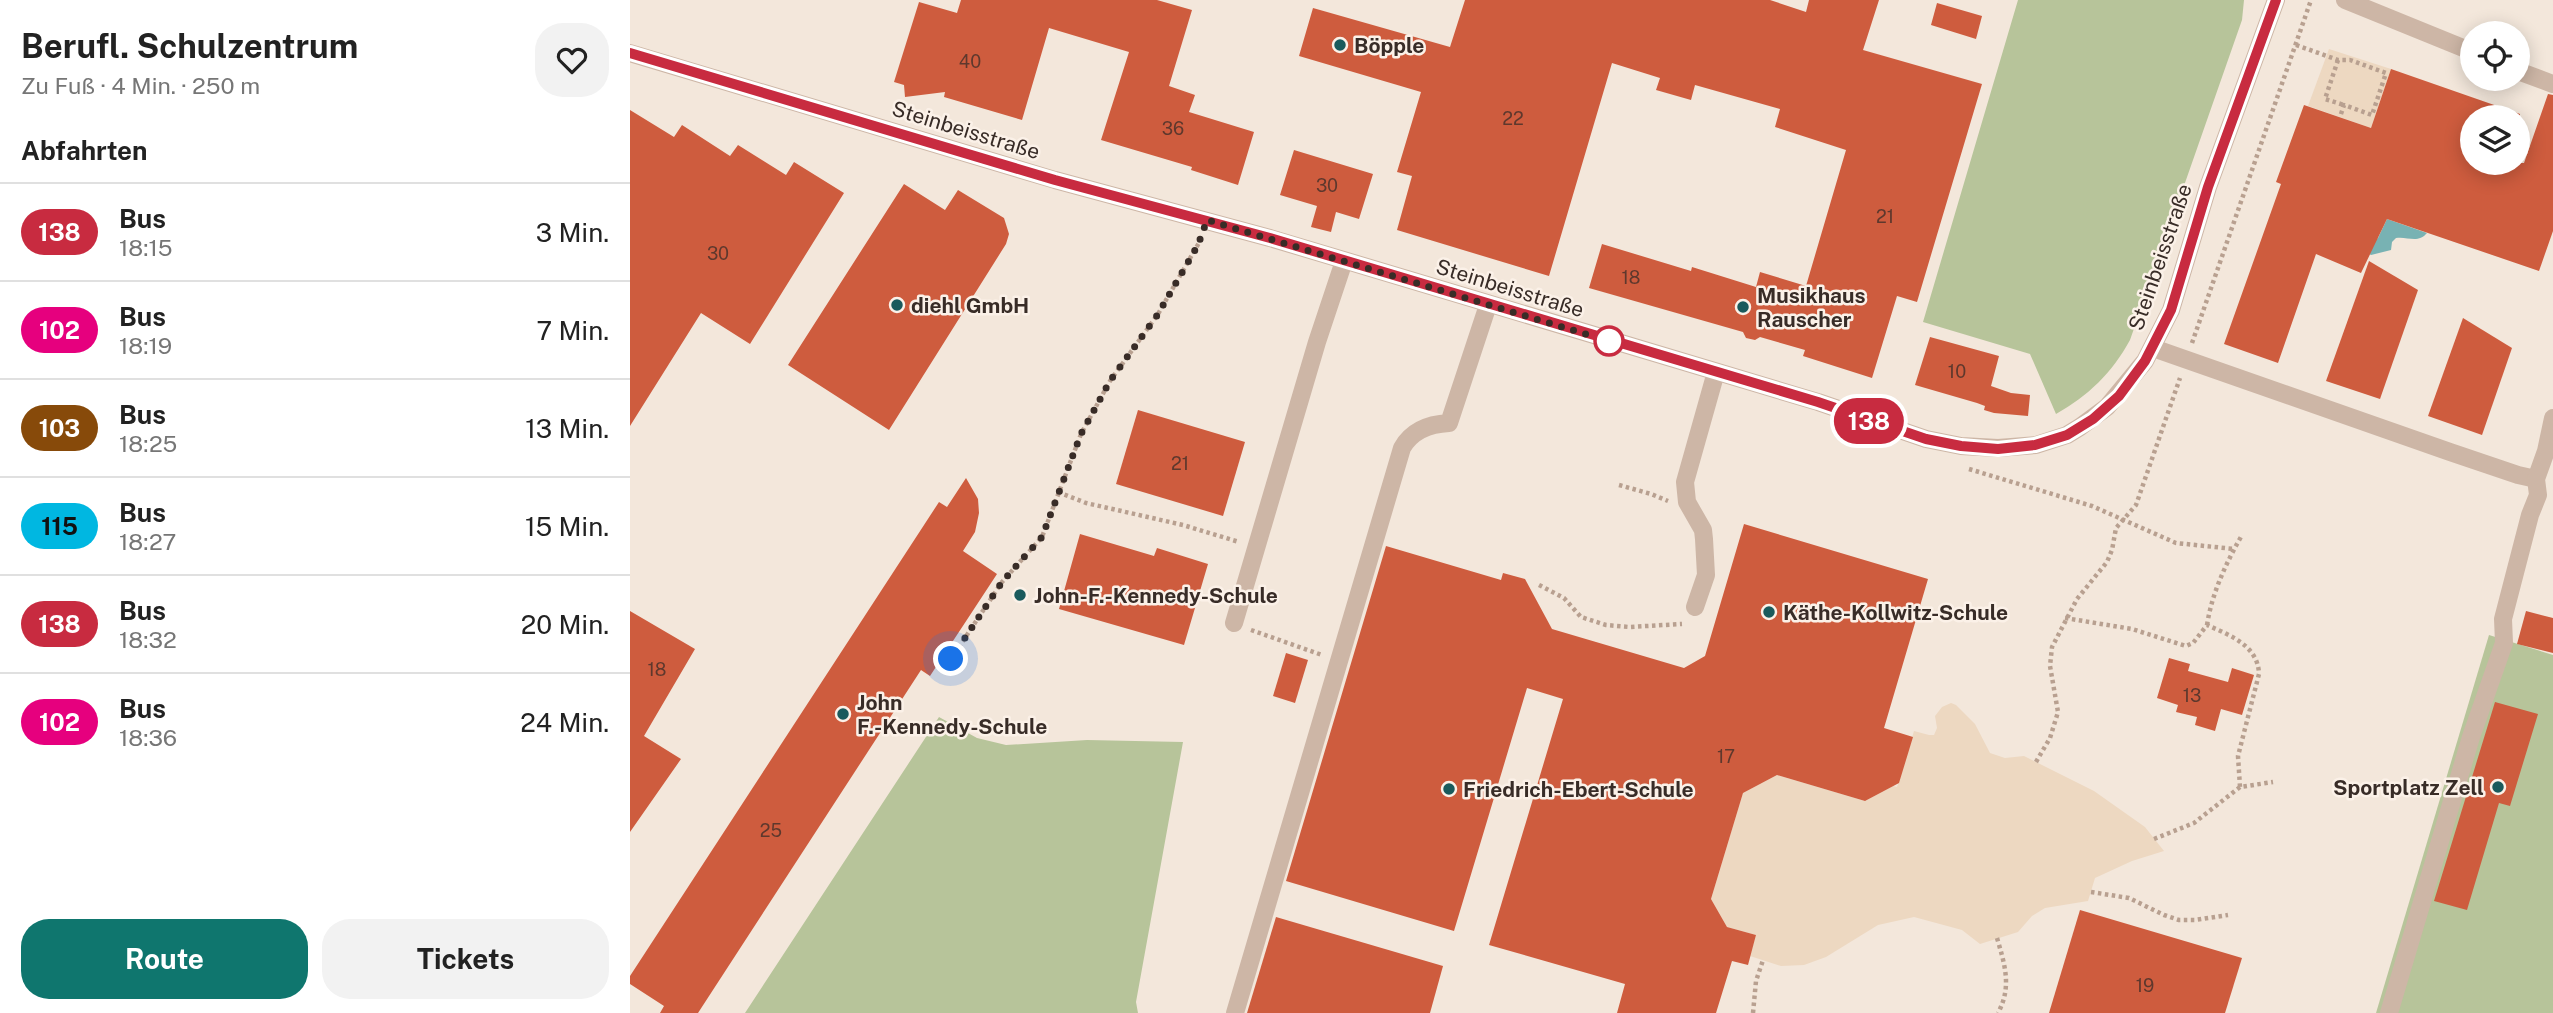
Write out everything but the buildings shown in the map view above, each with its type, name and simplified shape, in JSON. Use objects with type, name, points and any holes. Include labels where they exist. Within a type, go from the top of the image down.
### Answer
[{"type":"street","name":"Steinbeisstraße","points":[[630,53],[1067,184],[1207,220],[1818,402],[1926,439],[1961,446],[2017,448],[2067,435],[2093,419],[2119,396],[2153,348],[2176,296],[2208,187],[2276,0]]},
{"type":"street","points":[[2345,0],[2460,47]]},
{"type":"street","points":[[2530,75],[2553,83]]},
{"type":"street","points":[[1234,623],[1317,342],[1344,261]]},
{"type":"street","points":[[1235,1013],[1402,449],[1410,437],[1424,428],[1449,424],[1488,305]]},
{"type":"street","points":[[2153,348],[2450,452],[2536,479]]},
{"type":"street","points":[[1695,607],[1706,570],[1704,534],[1687,502],[1686,475],[1716,372]]},
{"type":"street","points":[[2389,1013],[2471,737],[2504,643],[2503,619],[2538,495],[2536,479],[2550,452],[2553,418]]},
{"type":"path","points":[[2036,762],[2050,738],[2057,717],[2050,660],[2052,647],[2082,590],[2107,562],[2112,550],[2114,531],[2136,505],[2311,0]]},
{"type":"path","points":[[2296,45],[2386,73],[2372,115],[2325,99],[2339,60]]},
{"type":"path","points":[[2340,117],[2344,105]]},
{"type":"path","points":[[951,659],[1002,582],[1042,537],[1081,434],[1110,381],[1158,314],[1198,245],[1207,220]]},
{"type":"path","points":[[1619,485],[1657,496],[1696,518]]},
{"type":"path","points":[[1058,492],[1086,503],[1194,528],[1255,548]]},
{"type":"path","points":[[2123,520],[2176,543],[2234,549]]},
{"type":"path","points":[[2065,618],[2132,629],[2186,646],[2193,642],[2207,625],[2210,607],[2242,535]]},
{"type":"path","points":[[1539,584],[1560,595],[1581,617],[1614,626],[1690,624],[1695,607]]},
{"type":"path","points":[[1234,623],[1340,662]]},
{"type":"path","points":[[2207,625],[2230,635],[2247,647],[2259,668],[2259,678],[2238,755],[2240,787]]},
{"type":"path","points":[[2154,839],[2193,823],[2240,787],[2273,782]]},
{"type":"path","points":[[2091,892],[2129,898],[2179,920],[2228,915]]},
{"type":"path","points":[[1997,939],[2007,983],[2001,1012]]},
{"type":"path","points":[[1754,1013],[1756,981],[1763,960]]},
{"type":"green space","points":[[2018,0],[2244,0],[2242,20],[2130,340],[2098,383],[2056,414],[2030,354],[1923,322]]},
{"type":"green space","name":"Sportplatz Zell","points":[[2489,635],[2553,655],[2553,1013],[2376,1013]]},
{"type":"green space","points":[[939,717],[977,738],[1006,745],[1087,740],[1183,742],[1136,1002],[1138,1013],[745,1013]]},
{"type":"shaded area","points":[[2329,49],[2391,69],[2371,128],[2308,106]]},
{"type":"shaded area","points":[[1951,703],[1975,724],[1990,753],[2005,758],[2024,756],[2094,791],[2145,827],[2164,851],[2132,861],[2095,878],[2088,901],[2045,908],[2032,916],[2018,932],[1980,944],[1962,930],[1914,917],[1878,925],[1826,957],[1804,965],[1781,966],[1750,956],[1756,935],[1727,927],[1711,899],[1743,793],[1777,775],[1865,801],[1893,786],[1897,787],[1914,731],[1934,735],[1937,728],[1935,716],[1942,707]]},
{"type":"water","points":[[2387,219],[2427,233],[2416,239],[2396,238],[2392,242],[2391,250],[2371,255],[2361,249],[2378,238]]},
{"type":"bus line","name":"138","points":[[630,53],[1055,180],[1270,238],[1818,402],[1926,439],[1961,446],[1998,449],[2035,445],[2067,435],[2107,407],[2137,374],[2171,310],[2208,187],[2276,0]]},
{"type":"place","name":"Böpple","points":[[1340,45]]},
{"type":"place","name":"diehl GmbH","points":[[897,305]]},
{"type":"place","name":"Musikhaus Rauscher","points":[[1743,307]]},
{"type":"place","name":"John-F.-Kennedy-Schule","points":[[1020,595]]},
{"type":"place","name":"Käthe-Kollwitz-Schule","points":[[1769,612]]},
{"type":"place","name":"John F.-Kennedy-Schule","points":[[843,714]]},
{"type":"place","name":"Sportplatz Zell","points":[[2498,787]]},
{"type":"place","name":"Friedrich-Ebert-Schule","points":[[1449,789]]},
{"type":"route","points":[[951,659],[1002,582],[1042,537],[1081,434],[1110,381],[1158,314],[1198,245],[1207,220],[1609,341]]}]
